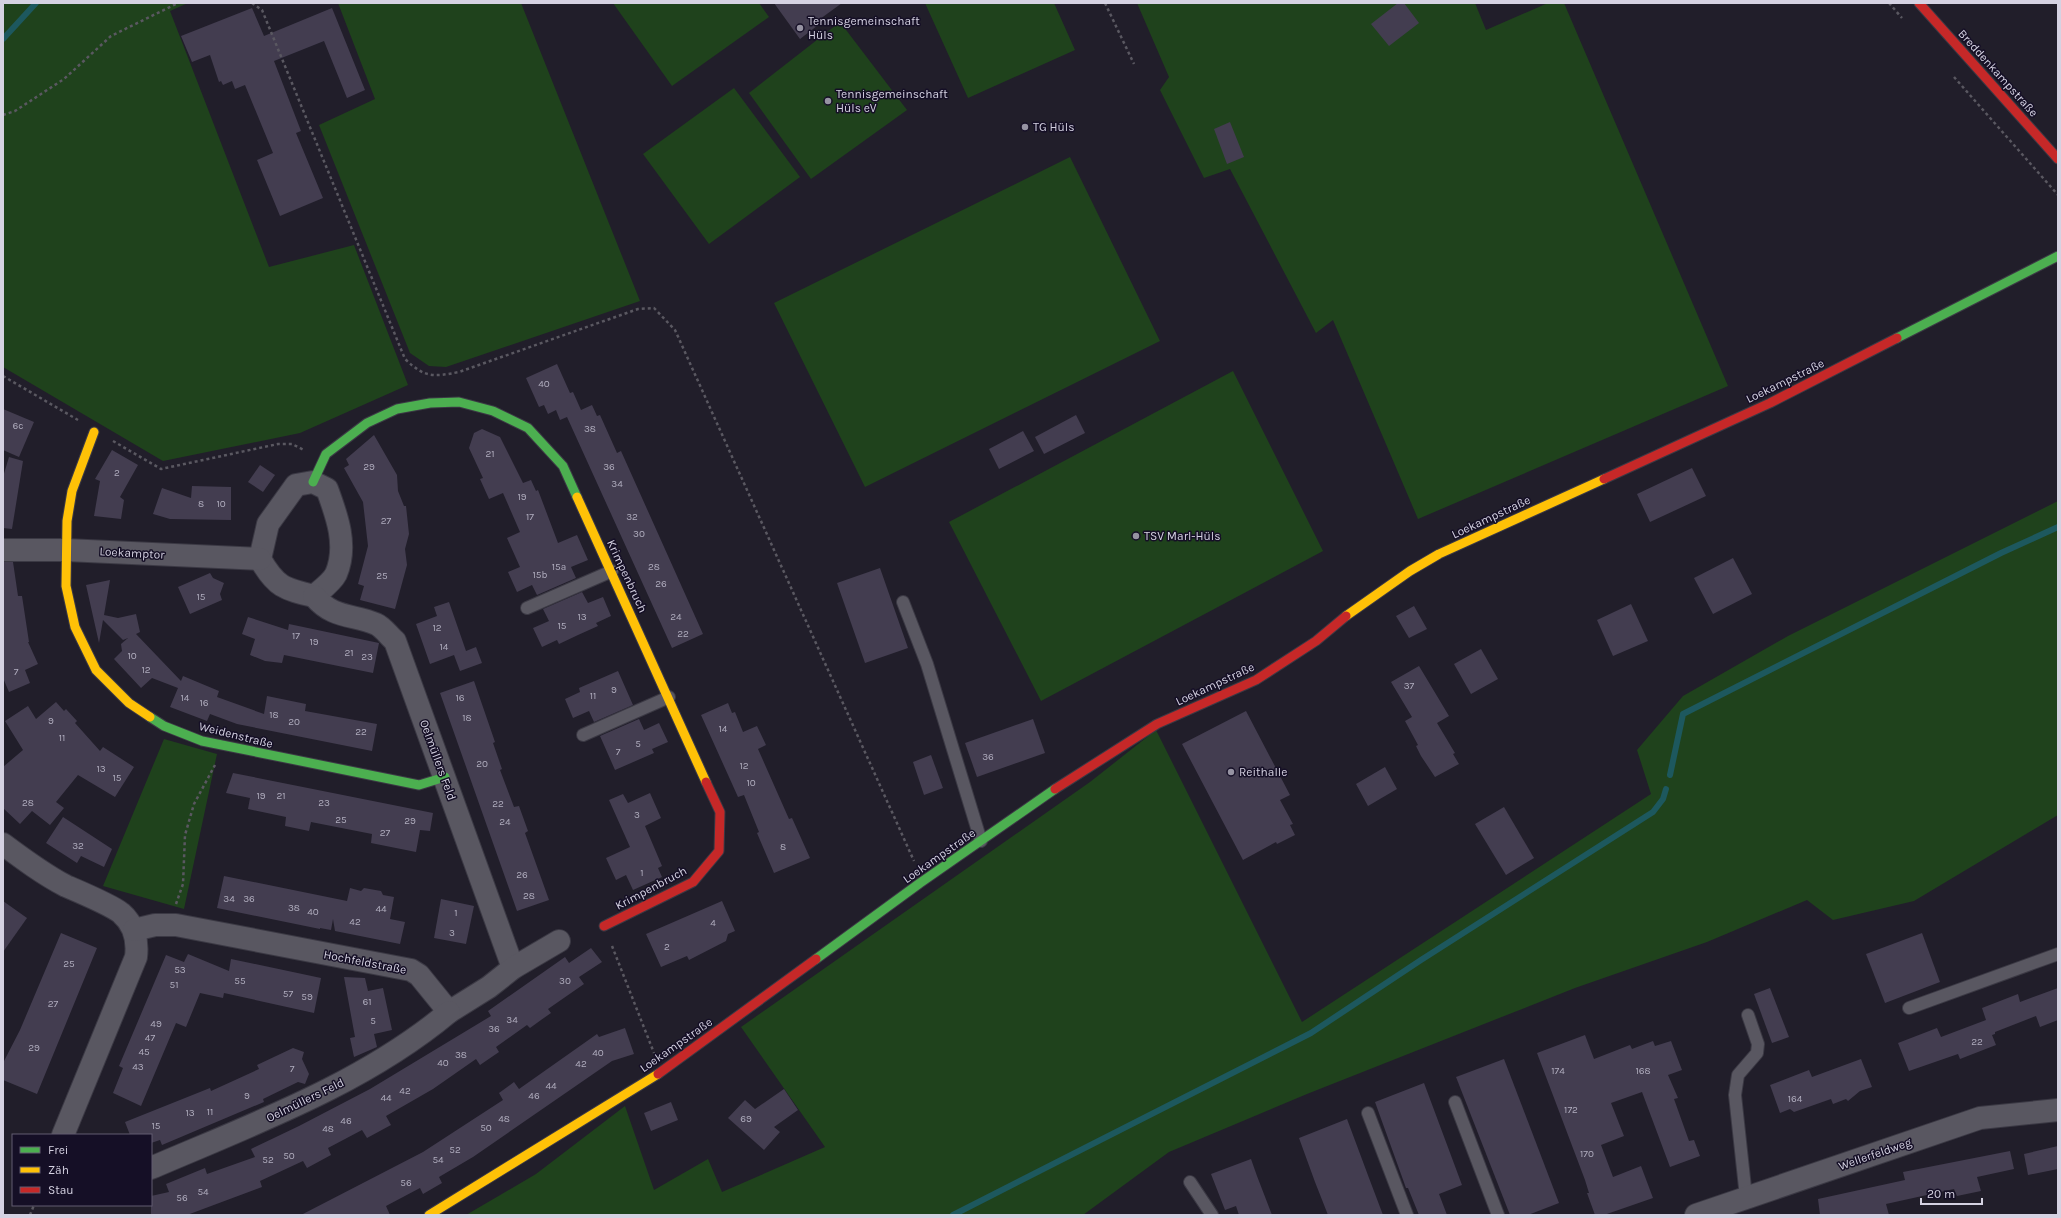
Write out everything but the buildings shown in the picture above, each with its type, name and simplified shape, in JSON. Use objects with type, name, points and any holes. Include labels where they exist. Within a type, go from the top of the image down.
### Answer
[{"type":"street","name":"Breddenkampstraße","points":[[1919,3],[2058,159]]},
{"type":"street","name":"Loekampstraße","points":[[429,1215],[662,1072],[923,882],[1083,770],[1157,724],[1256,680],[1316,641],[1338,622],[1410,571],[1439,554],[1770,402],[2058,256]]},
{"type":"street","name":"Krimpenbruch","points":[[317,473],[326,454],[367,423],[397,409],[430,403],[459,402],[493,412],[528,428],[563,466],[612,571],[720,812],[719,851],[693,882],[604,926]]},
{"type":"street","name":"Weidenstraße","points":[[94,432],[72,491],[67,520],[66,586],[75,627],[96,670],[129,703],[164,726],[202,742],[419,785],[445,777]]},
{"type":"street","points":[[317,473],[327,489],[338,520],[342,549],[335,574],[314,596],[288,590],[271,578],[260,559],[268,524],[296,485],[317,473]]},
{"type":"street","name":"Loekamptor","points":[[3,550],[66,550],[260,559]]},
{"type":"street","name":"Oelmüllers Feld","points":[[314,596],[319,602],[338,615],[377,624],[395,641],[513,968]]},
{"type":"street","points":[[3,844],[30,864],[66,886],[121,913],[134,930],[138,944],[136,957],[63,1134]]},
{"type":"street","name":"Hochfeldstraße","points":[[134,930],[155,925],[176,925],[411,970],[419,975],[449,1012]]},
{"type":"street","points":[[449,1012],[489,987],[513,968],[559,941]]},
{"type":"street","name":"Oelmüllers Feld","points":[[152,1168],[263,1120],[346,1080],[420,1035],[449,1012]]},
{"type":"street","name":"Wellerfeldweg","points":[[1696,1215],[1727,1210],[1746,1197],[1980,1118],[2058,1110]]},
{"type":"lane","points":[[527,608],[612,571]]},
{"type":"lane","points":[[903,602],[927,664],[981,841]]},
{"type":"lane","points":[[583,736],[669,697]]},
{"type":"lane","points":[[1909,1008],[2058,954]]},
{"type":"lane","points":[[1746,1197],[1735,1095],[1738,1076],[1757,1054],[1758,1044],[1748,1014]]},
{"type":"lane","points":[[1455,1102],[1498,1215]]},
{"type":"lane","points":[[1368,1113],[1407,1215]]},
{"type":"lane","points":[[1190,1182],[1212,1215]]},
{"type":"path","points":[[3,116],[15,111],[64,79],[111,36],[178,3]]},
{"type":"path","points":[[252,3],[262,10],[405,359],[417,370],[436,376],[459,372],[638,309],[654,308],[676,330],[923,882]]},
{"type":"path","points":[[1105,3],[1134,64]]},
{"type":"path","points":[[1889,3],[1904,20]]},
{"type":"path","points":[[1950,73],[2058,195]]},
{"type":"path","points":[[3,376],[74,416],[94,432],[161,469],[278,444],[292,444],[304,450],[317,473]]},
{"type":"path","points":[[176,925],[176,905],[183,884],[185,835],[194,804],[226,747]]},
{"type":"path","points":[[604,926],[662,1072]]},
{"type":"green space","points":[[3,3],[188,3],[170,11],[269,267],[354,245],[408,385],[300,433],[163,461],[3,367]]},
{"type":"green space","points":[[338,3],[521,3],[640,301],[446,367],[429,366],[410,353],[319,125],[375,99]]},
{"type":"green space","points":[[613,3],[759,3],[769,17],[672,86]]},
{"type":"green space","points":[[925,3],[1054,3],[1075,50],[968,98]]},
{"type":"green space","points":[[1137,3],[1475,3],[1486,30],[1548,3],[1564,3],[1728,386],[1418,519],[1333,320],[1316,333],[1230,169],[1204,178],[1160,90],[1169,77]]},
{"type":"green space","name":"Tennisgemeinschaft Hüls eV","points":[[840,22],[907,110],[811,179],[749,93]]},
{"type":"green space","points":[[734,88],[800,177],[709,244],[643,154]]},
{"type":"green space","points":[[1070,157],[1160,341],[865,487],[774,303]]},
{"type":"green space","name":"TSV Marl-Hüls","points":[[1233,371],[1323,551],[1041,701],[949,522]]},
{"type":"green space","points":[[2058,501],[2058,815],[1914,901],[1833,920],[1807,900],[1707,942],[1575,988],[1307,1094],[1169,1152],[1083,1215],[466,1215],[536,1174],[625,1106],[654,1190],[708,1159],[722,1192],[825,1147],[741,1027],[1090,782],[1156,730],[1302,1022],[1651,794],[1637,750],[1683,696],[1788,636]]},
{"type":"green space","points":[[164,739],[217,754],[184,909],[103,886]]},
{"type":"waterway","points":[[3,39],[36,3]]},
{"type":"waterway","points":[[1670,775],[1683,714],[2001,553],[2058,527]]},
{"type":"waterway","points":[[953,1215],[1311,1033],[1421,960],[1653,812],[1663,799],[1666,789]]},
{"type":"traffic: fast","points":[[1897,338],[2058,256]]},
{"type":"traffic: fast","points":[[313,482],[326,454],[367,423],[397,409],[430,403],[459,402],[493,411],[528,428],[563,466],[577,497]]},
{"type":"traffic: fast","points":[[150,717],[164,726],[202,741],[419,785],[445,777]]},
{"type":"traffic: fast","points":[[816,959],[920,883],[1055,789]]},
{"type":"traffic: slow","points":[[94,432],[72,491],[67,521],[66,586],[75,627],[96,670],[129,703],[150,717]]},
{"type":"traffic: slow","points":[[1346,616],[1410,571],[1439,554],[1604,479]]},
{"type":"traffic: slow","points":[[577,497],[706,782]]},
{"type":"traffic: slow","points":[[429,1215],[658,1074]]},
{"type":"traffic: jam","points":[[1919,3],[2058,159]]},
{"type":"traffic: jam","points":[[1604,479],[1770,403],[1897,338]]},
{"type":"traffic: jam","points":[[1055,789],[1157,724],[1256,680],[1316,641],[1346,616]]},
{"type":"traffic: jam","points":[[604,926],[693,882],[719,851],[720,812],[706,782]]},
{"type":"traffic: jam","points":[[658,1074],[816,959]]},
{"type":"place","name":"Tennisgemeinschaft Hüls","points":[[800,28]]},
{"type":"place","name":"Tennisgemeinschaft Hüls eV","points":[[828,101]]},
{"type":"place","name":"TG Hüls","points":[[1025,127]]},
{"type":"place","name":"TSV Marl-Hüls","points":[[1136,536]]},
{"type":"place","name":"Reithalle","points":[[1231,772]]}]
